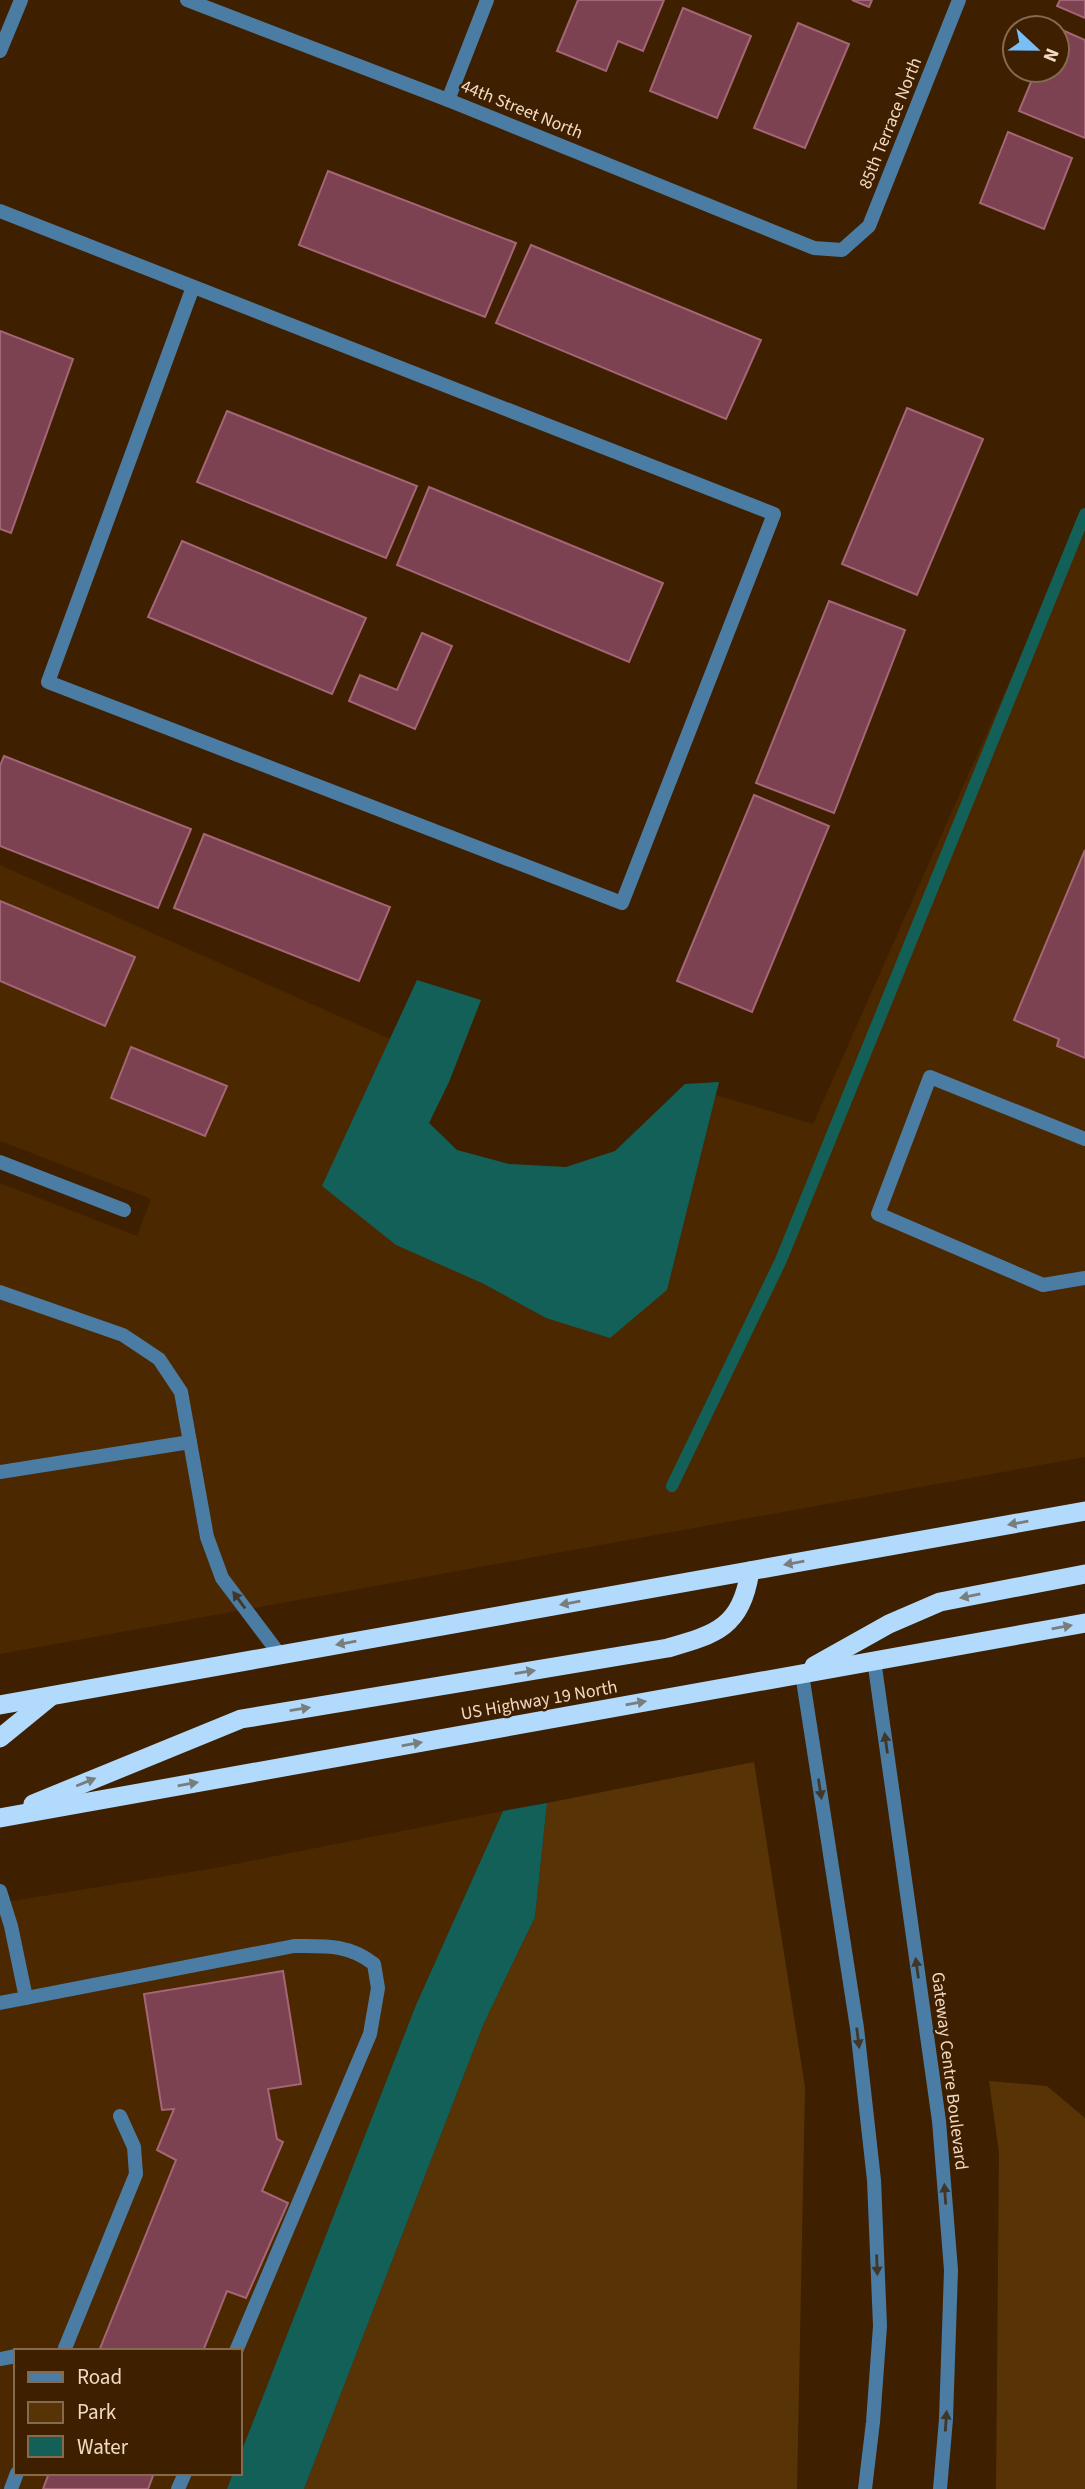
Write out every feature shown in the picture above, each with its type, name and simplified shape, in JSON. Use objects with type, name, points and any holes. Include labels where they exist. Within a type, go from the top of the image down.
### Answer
[{"type":"highway","points":[[0,1705],[1085,1511]]},
{"type":"highway","points":[[0,1818],[241,1719],[668,1648],[710,1636],[739,1608],[747,1590],[750,1571]]},
{"type":"highway","points":[[802,1674],[889,1624],[940,1602],[1085,1574]]},
{"type":"highway","name":"US Highway 19 North","points":[[0,1818],[1085,1623]]},
{"type":"highway","points":[[0,1738],[53,1696]]},
{"type":"street","points":[[0,51],[21,0]]},
{"type":"street","name":"44th Street North","points":[[187,0],[448,100],[814,248],[842,250]]},
{"type":"street","points":[[448,100],[487,0]]},
{"type":"street","name":"85th Terrace North","points":[[842,250],[869,226],[959,0]]},
{"type":"street","points":[[0,211],[774,514],[622,903],[48,682],[193,287]]},
{"type":"street","points":[[1085,1139],[930,1076],[878,1214],[1043,1284],[1085,1278]]},
{"type":"street","points":[[0,1162],[124,1210]]},
{"type":"street","points":[[0,1292],[123,1335],[159,1359],[181,1392],[207,1537],[222,1578],[279,1655]]},
{"type":"street","points":[[0,1472],[190,1441]]},
{"type":"street","name":"Gateway Centre Boulevard","points":[[874,1660],[939,2120],[951,2270],[946,2419],[940,2489]]},
{"type":"street","points":[[802,1674],[857,2028],[874,2180],[880,2326],[865,2489]]},
{"type":"street","points":[[0,1891],[26,1998]]},
{"type":"street","points":[[0,2004],[294,1946],[334,1946],[359,1952],[374,1964],[378,1988],[370,2034],[237,2349]]},
{"type":"street","points":[[64,2349],[136,2174],[134,2147],[120,2116]]},
{"type":"shaded area","points":[[1085,512],[1085,1457],[0,1654],[0,1183],[137,1236],[151,1199],[0,1141],[0,865],[390,1039],[323,1187],[482,1283],[546,1318],[659,1296],[667,1290],[716,1095],[813,1124]]},
{"type":"shaded area","points":[[503,1811],[416,2005],[242,2450],[242,2349],[14,2349],[14,2475],[232,2475],[227,2489],[0,2489],[0,1903],[215,1868]]},
{"type":"green space","points":[[754,1762],[805,2087],[797,2489],[304,2489],[484,2023],[535,1917],[547,1803]]},
{"type":"green space","points":[[989,2081],[1047,2086],[1085,2118],[1085,2489],[996,2489],[999,2153]]},
{"type":"water","points":[[417,980],[481,1000],[449,1082],[429,1123],[457,1150],[509,1164],[566,1167],[615,1151],[685,1084],[719,1082],[667,1290],[610,1338],[546,1318],[482,1283],[396,1245],[322,1186]]},
{"type":"water","points":[[547,1803],[535,1917],[484,2023],[304,2489],[227,2489],[232,2475],[242,2475],[242,2450],[416,2005],[503,1811]]},
{"type":"building","points":[[578,0],[664,0],[643,51],[618,41],[606,71],[557,51]]},
{"type":"building","points":[[852,0],[872,0],[869,7]]},
{"type":"building","points":[[1060,0],[1085,0],[1085,18],[1057,6]]},
{"type":"building","points":[[683,8],[751,36],[717,118],[650,91]]},
{"type":"building","points":[[798,23],[849,44],[805,148],[754,128]]},
{"type":"building","points":[[1071,34],[1085,40],[1085,138],[1019,111],[1030,84],[1071,84]]},
{"type":"building","points":[[1008,132],[1072,158],[1044,229],[980,203]]},
{"type":"building","points":[[328,171],[516,243],[485,317],[299,245]]},
{"type":"building","points":[[531,245],[761,340],[726,419],[496,323]]},
{"type":"building","points":[[0,331],[73,359],[11,533],[0,529]]},
{"type":"building","points":[[907,408],[983,439],[917,595],[842,564]]},
{"type":"building","points":[[227,411],[417,486],[386,558],[197,482]]},
{"type":"building","points":[[429,487],[663,583],[629,662],[397,565]]},
{"type":"building","points":[[182,541],[366,618],[332,694],[148,617]]},
{"type":"building","points":[[829,601],[905,630],[834,813],[756,783]]},
{"type":"building","points":[[422,633],[452,646],[415,729],[349,701],[360,675],[397,690]]},
{"type":"building","points":[[4,756],[191,829],[158,908],[0,846],[0,766]]},
{"type":"building","points":[[754,795],[829,826],[752,1012],[677,981]]},
{"type":"building","points":[[204,834],[390,907],[359,981],[174,908]]},
{"type":"building","points":[[1085,850],[1085,1058],[1057,1046],[1059,1039],[1014,1020]]},
{"type":"building","points":[[0,901],[135,957],[105,1026],[0,981]]},
{"type":"building","points":[[131,1047],[227,1086],[205,1136],[111,1098]]},
{"type":"building","points":[[283,1971],[301,2084],[268,2089],[277,2139],[283,2142],[262,2191],[288,2203],[246,2298],[227,2291],[204,2349],[100,2349],[176,2160],[157,2150],[174,2109],[162,2110],[144,1994]]},
{"type":"building","points":[[48,2475],[153,2475],[148,2489],[43,2489]]},
{"type":"waterway","points":[[672,1486],[781,1260],[1085,514]]}]
